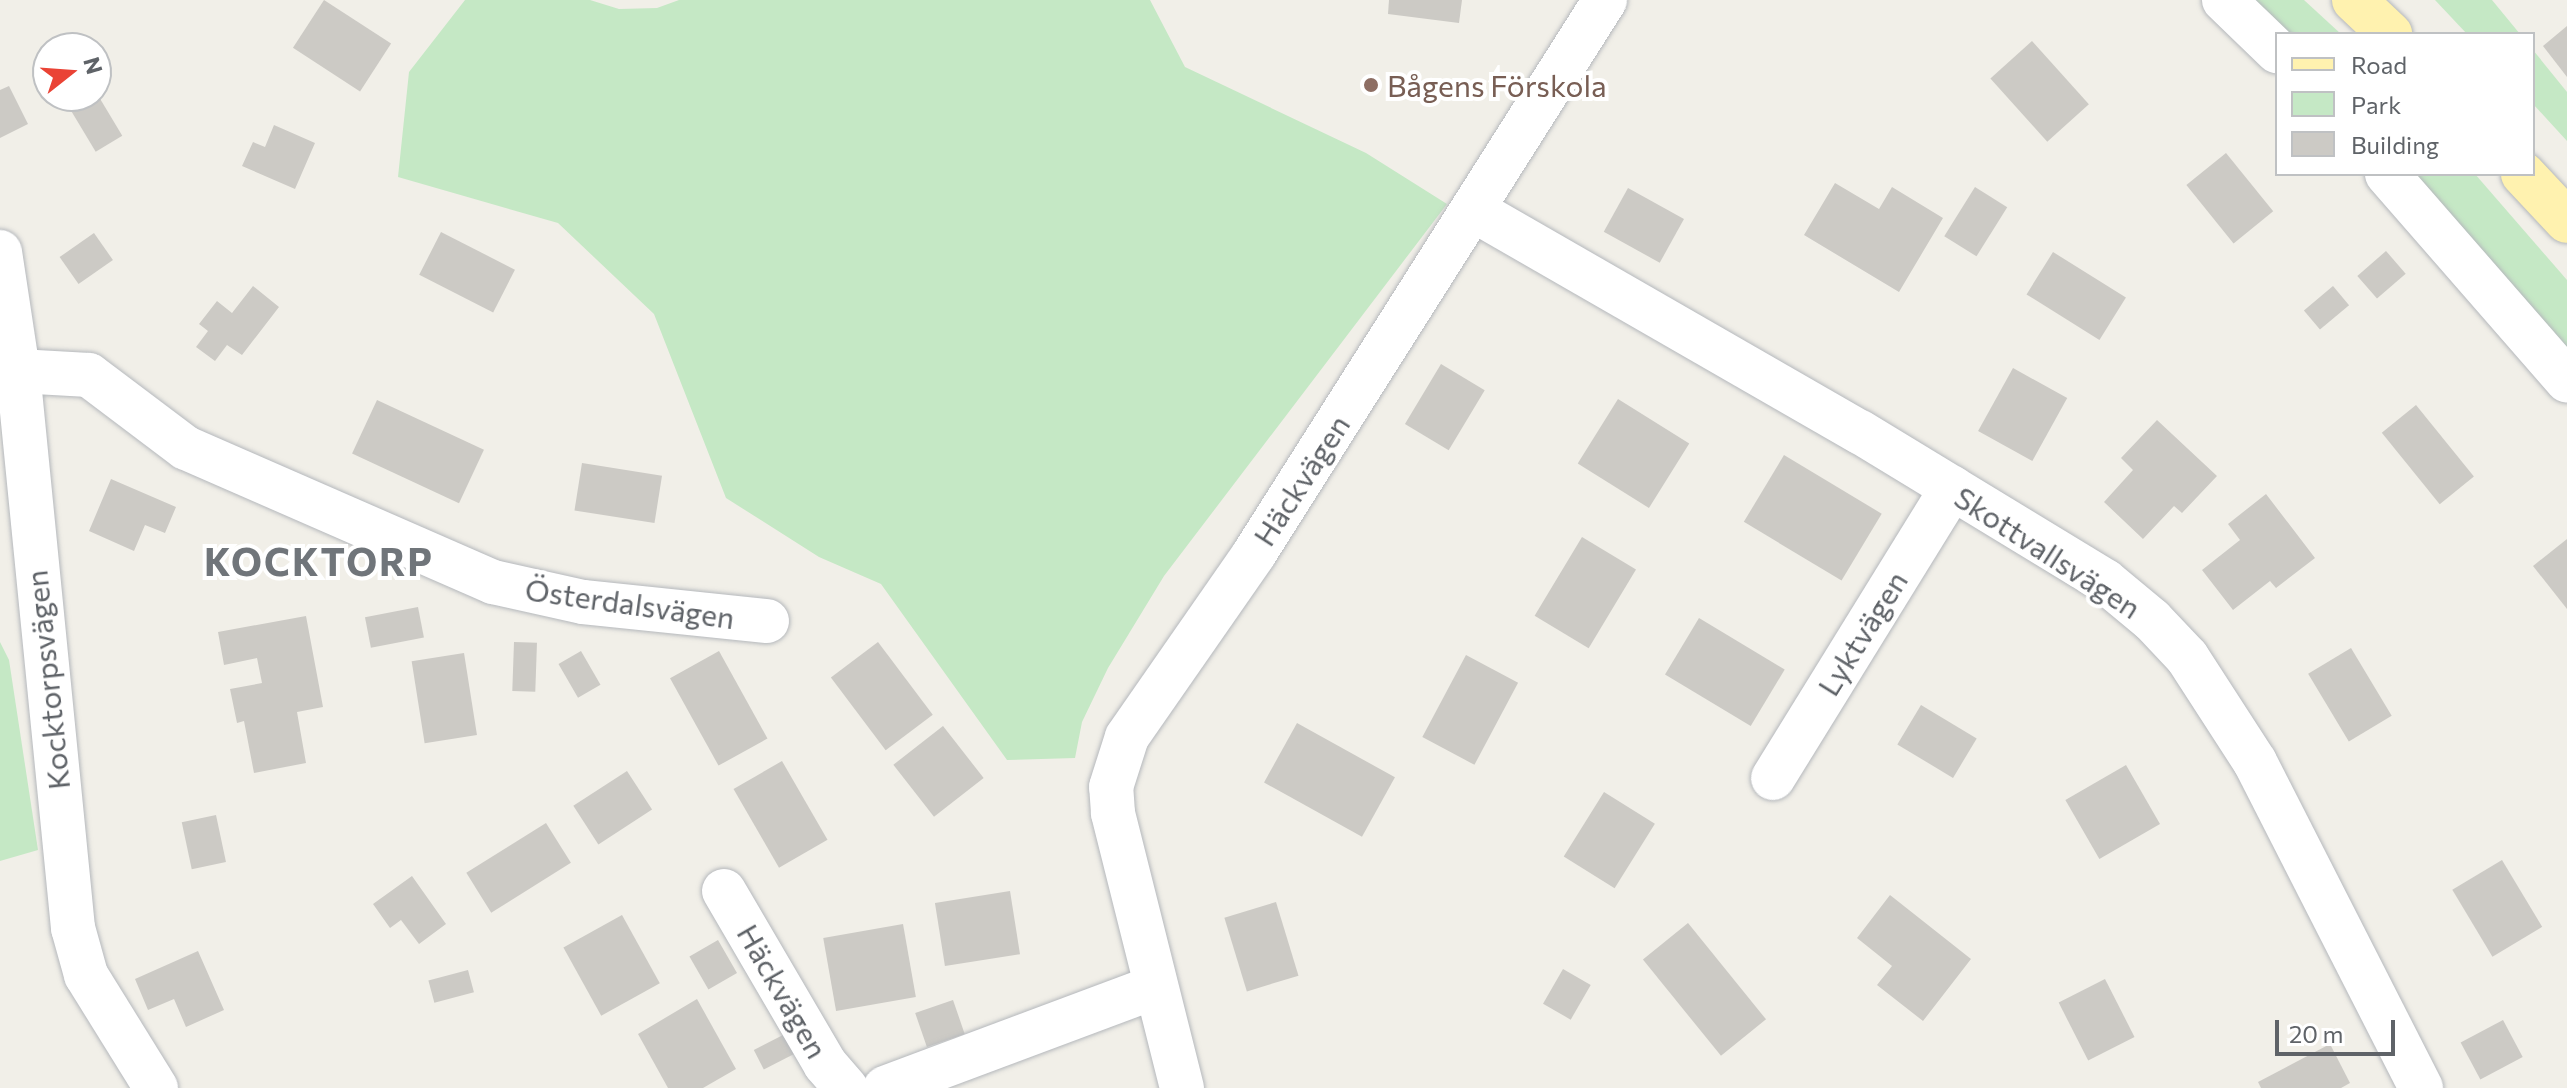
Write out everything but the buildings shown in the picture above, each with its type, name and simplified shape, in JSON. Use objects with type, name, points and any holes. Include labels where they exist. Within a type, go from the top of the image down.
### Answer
[{"type":"main road","points":[[2354,0],[2388,32]]},
{"type":"main road","points":[[2525,176],[2567,221]]},
{"type":"street","name":"Häckvägen","points":[[1182,1088],[1113,813],[1111,787],[1127,737],[1254,554],[1475,211],[1605,0]]},
{"type":"street","points":[[2224,0],[2275,49]]},
{"type":"street","points":[[2389,176],[2567,380]]},
{"type":"street","name":"Skottvallsvägen","points":[[1475,211],[1714,345],[2105,581],[2187,657],[2255,762],[2421,1088]]},
{"type":"street","name":"Kocktorpsvägen","points":[[0,252],[18,371],[73,928],[86,975],[156,1088]]},
{"type":"street","name":"Österdalsvägen","points":[[18,371],[89,375],[186,448],[493,582],[583,602],[767,621]]},
{"type":"street","name":"Lyktvägen","points":[[1773,778],[1952,488]]},
{"type":"street","name":"Häckvägen","points":[[724,891],[825,1064],[846,1088]]},
{"type":"street","points":[[885,1088],[1155,987]]},
{"type":"green space","points":[[465,0],[590,0],[619,9],[657,8],[679,0],[1150,0],[1185,67],[1366,153],[1447,204],[1164,576],[1108,668],[1082,722],[1075,758],[1007,760],[881,584],[819,557],[726,498],[654,314],[558,223],[398,177],[409,72]]},
{"type":"green space","points":[[2242,0],[2304,0],[2339,32],[2275,32]]},
{"type":"green space","points":[[2435,0],[2492,0],[2518,32],[2465,32]]},
{"type":"green space","points":[[2535,52],[2567,92],[2567,141],[2535,106]]},
{"type":"green space","points":[[2412,176],[2477,176],[2567,280],[2567,350]]},
{"type":"green space","points":[[0,642],[9,660],[38,850],[0,861]]},
{"type":"place","name":"Bågens Förskola","points":[[1371,85]]},
{"type":"district","name":"KOCKTORP","points":[[319,561]]}]
